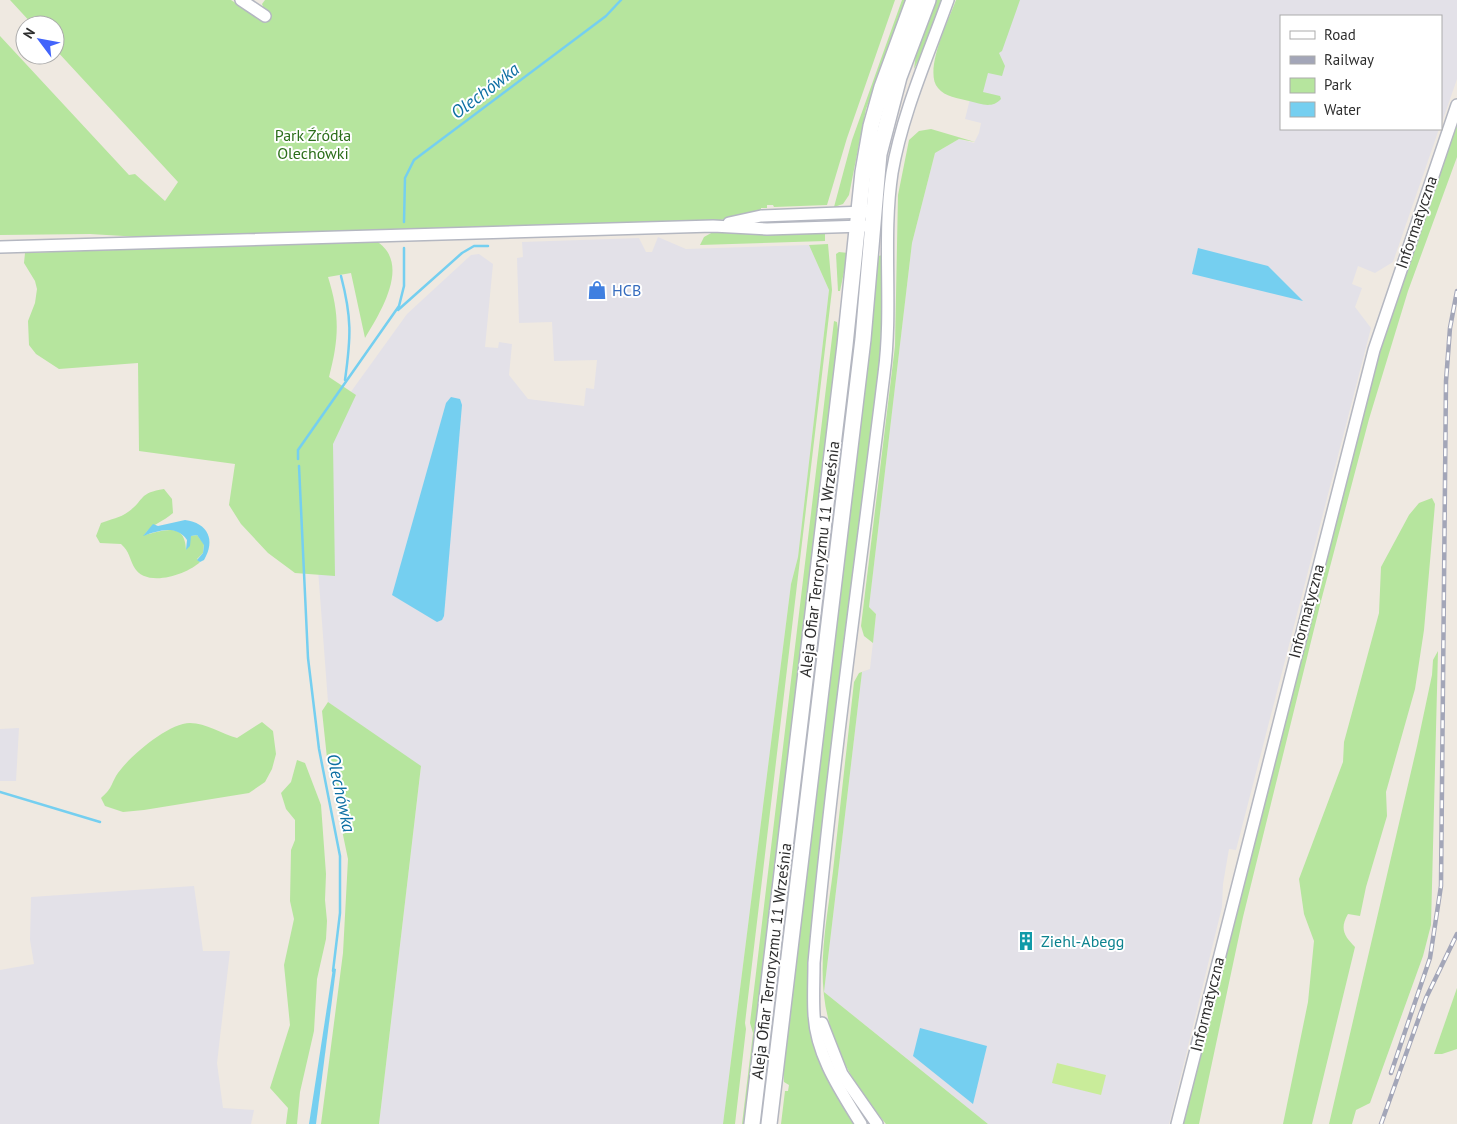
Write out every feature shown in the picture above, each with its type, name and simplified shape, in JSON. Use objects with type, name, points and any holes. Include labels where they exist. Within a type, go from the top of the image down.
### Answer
[{"type":"street","points":[[241,0],[265,16]]},
{"type":"street","name":"Aleja Ofiar Terroryzmu 11 Września","points":[[752,1124],[845,345],[864,164],[875,111],[914,0]]},
{"type":"street","name":"Aleja Ofiar Terroryzmu 11 Września","points":[[768,1124],[863,339],[876,175],[890,109],[928,0]]},
{"type":"street","points":[[861,1124],[838,1088],[825,1060],[814,1014],[816,944],[866,511],[885,370],[889,309],[888,211],[893,171],[908,113],[948,0]]},
{"type":"street","name":"Informatyczna","points":[[1177,1124],[1374,350],[1457,105]]},
{"type":"street","points":[[0,247],[713,226],[767,229],[857,219],[874,219]]},
{"type":"street","points":[[815,999],[835,1059],[852,1090],[877,1124]]},
{"type":"shaded area","points":[[976,0],[1457,0],[1457,79],[1442,122],[1442,15],[1280,15],[1280,130],[1439,130],[1393,262],[1375,273],[1358,266],[1352,284],[1362,288],[1355,307],[1371,328],[1236,850],[1229,849],[1223,884],[1222,907],[1169,1124],[988,1124],[824,992],[862,672],[870,669],[876,614],[869,607],[912,243],[935,153],[959,139],[974,143],[979,133],[981,123],[965,119],[970,99]]},
{"type":"shaded area","points":[[658,237],[686,249],[809,245],[829,290],[798,557],[791,584],[723,1124],[379,1124],[421,767],[328,702],[309,450],[407,314],[471,255],[479,254],[493,264],[485,347],[498,348],[499,342],[512,344],[509,375],[528,399],[584,406],[586,388],[594,389],[597,360],[554,361],[552,322],[519,323],[517,258],[523,257],[522,242],[639,238],[646,252],[652,252]]},
{"type":"shaded area","points":[[19,728],[16,781],[0,781],[0,729]]},
{"type":"shaded area","points":[[194,886],[203,951],[230,951],[217,1063],[223,1108],[254,1110],[251,1124],[0,1124],[0,970],[34,964],[30,940],[31,897]]},
{"type":"green space","name":"Park Źródła Olechówki","points":[[10,0],[231,0],[262,20],[264,9],[262,4],[265,0],[895,0],[847,138],[827,205],[774,207],[773,205],[767,205],[767,208],[761,208],[761,211],[728,219],[702,222],[140,237],[90,234],[0,235],[0,36],[15,52],[15,65],[27,65],[129,175],[135,174],[165,201],[178,182],[65,60],[65,15],[24,15]]},
{"type":"green space","points":[[902,0],[907,0],[866,109],[849,195],[843,204],[834,207],[852,140]]},
{"type":"green space","points":[[934,0],[943,0],[923,55],[921,55],[914,69],[917,46]]},
{"type":"green space","points":[[956,0],[1020,0],[1002,51],[999,53],[1005,66],[1002,76],[988,73],[983,92],[1000,96],[1001,99],[994,104],[982,104],[948,95],[938,88],[934,80],[935,58]]},
{"type":"green space","points":[[1457,119],[1457,157],[1408,291],[1369,419],[1321,601],[1243,917],[1199,1124],[1183,1124],[1382,339]]},
{"type":"green space","points":[[931,129],[975,142],[959,139],[935,153],[912,243],[869,607],[876,614],[873,643],[864,636],[861,626],[895,346],[898,195],[909,140],[919,131]]},
{"type":"green space","points":[[713,232],[756,234],[825,233],[825,241],[700,245],[704,237]]},
{"type":"green space","points":[[376,241],[386,250],[392,262],[392,275],[385,302],[365,338],[351,273],[328,277],[335,303],[337,327],[335,351],[329,377],[356,395],[333,444],[335,576],[295,573],[268,553],[241,524],[229,505],[235,464],[139,451],[138,363],[59,369],[36,354],[29,345],[28,321],[35,303],[37,289],[35,281],[24,263],[25,253]]},
{"type":"green space","points":[[828,244],[832,290],[745,1023],[746,1029],[735,1124],[723,1124],[791,584],[798,557],[829,290],[809,245]]},
{"type":"green space","points":[[839,252],[848,253],[840,291],[838,291],[836,254]]},
{"type":"green space","points":[[862,254],[850,398],[764,1124],[761,1124],[770,1052],[772,1000]]},
{"type":"green space","points":[[883,255],[880,362],[859,525],[808,969],[809,998],[855,1124],[781,1124],[785,1091],[788,1091],[789,1085],[784,1082],[783,1056],[878,256]]},
{"type":"green space","points":[[834,321],[837,322],[839,337],[746,1124],[742,1124],[753,1033],[750,1023]]},
{"type":"green space","points":[[164,489],[172,499],[173,513],[150,528],[144,535],[166,530],[178,531],[185,541],[186,550],[191,536],[197,535],[204,544],[203,553],[197,559],[200,562],[177,575],[157,578],[148,577],[140,574],[134,567],[128,552],[121,544],[100,543],[96,536],[101,523],[125,514],[146,495]]},
{"type":"green space","points":[[1432,498],[1435,504],[1424,630],[1415,689],[1386,792],[1387,816],[1366,887],[1360,916],[1348,914],[1345,919],[1344,932],[1348,940],[1355,947],[1312,1124],[1283,1124],[1308,1002],[1314,941],[1304,914],[1299,879],[1343,762],[1344,742],[1379,613],[1381,567],[1409,515],[1419,503]]},
{"type":"green space","points":[[1438,651],[1431,925],[1423,956],[1370,1103],[1356,1110],[1352,1124],[1329,1124],[1417,746],[1432,675],[1433,660]]},
{"type":"green space","points":[[870,669],[862,672],[824,992],[824,945],[854,682],[859,673]]},
{"type":"green space","points":[[328,702],[421,766],[379,1124],[321,1124],[343,953],[348,859],[327,758],[322,711]]},
{"type":"green space","points":[[262,722],[273,731],[276,754],[272,769],[265,782],[249,793],[123,812],[105,806],[101,798],[109,790],[121,769],[138,751],[171,729],[181,725],[196,723],[237,738]]},
{"type":"green space","points":[[297,760],[305,763],[321,805],[327,921],[326,939],[317,979],[314,1031],[300,1092],[297,1124],[286,1124],[288,1108],[270,1088],[290,1025],[284,965],[294,919],[290,901],[291,850],[295,840],[295,820],[286,809],[281,793],[291,782]]},
{"type":"green space","points":[[1457,988],[1457,1049],[1442,1054],[1434,1054]]},
{"type":"green space","points":[[824,992],[988,1124],[886,1124],[867,1100],[843,1061],[832,1033]]},
{"type":"green space","points":[[1057,1063],[1106,1075],[1101,1095],[1052,1083]]},
{"type":"water","points":[[1198,248],[1268,266],[1303,301],[1192,274]]},
{"type":"water","points":[[451,397],[460,399],[462,405],[444,616],[442,620],[437,622],[392,595],[446,403]]},
{"type":"water","points":[[185,520],[199,525],[208,534],[208,553],[204,560],[200,562],[197,560],[203,553],[204,545],[197,535],[191,536],[190,546],[186,550],[187,540],[183,535],[172,530],[143,536],[153,524],[158,526]]},
{"type":"water","points":[[333,968],[336,969],[316,1124],[309,1124]]},
{"type":"water","points":[[920,1028],[987,1046],[973,1104],[913,1056]]},
{"type":"waterway","name":"Olechówka","points":[[404,222],[405,178],[414,160],[606,16],[621,0]]},
{"type":"waterway","points":[[398,310],[462,253],[474,246],[488,246]]},
{"type":"waterway","name":"Olechówka","points":[[298,459],[298,450],[399,306],[404,286],[404,248]]},
{"type":"waterway","points":[[341,276],[349,316],[345,380]]},
{"type":"waterway","name":"Olechówka","points":[[299,466],[308,658],[319,749],[340,856],[340,913],[333,971]]},
{"type":"waterway","points":[[0,792],[100,822]]},
{"type":"railway","points":[[1391,1073],[1430,958],[1441,886],[1446,381],[1450,328],[1457,291]]},
{"type":"railway","points":[[1381,1124],[1426,998],[1457,934]]},
{"type":"place","name":"HCB","points":[[597,290]]},
{"type":"place","name":"Ziehl-Abegg","points":[[1026,941]]}]
